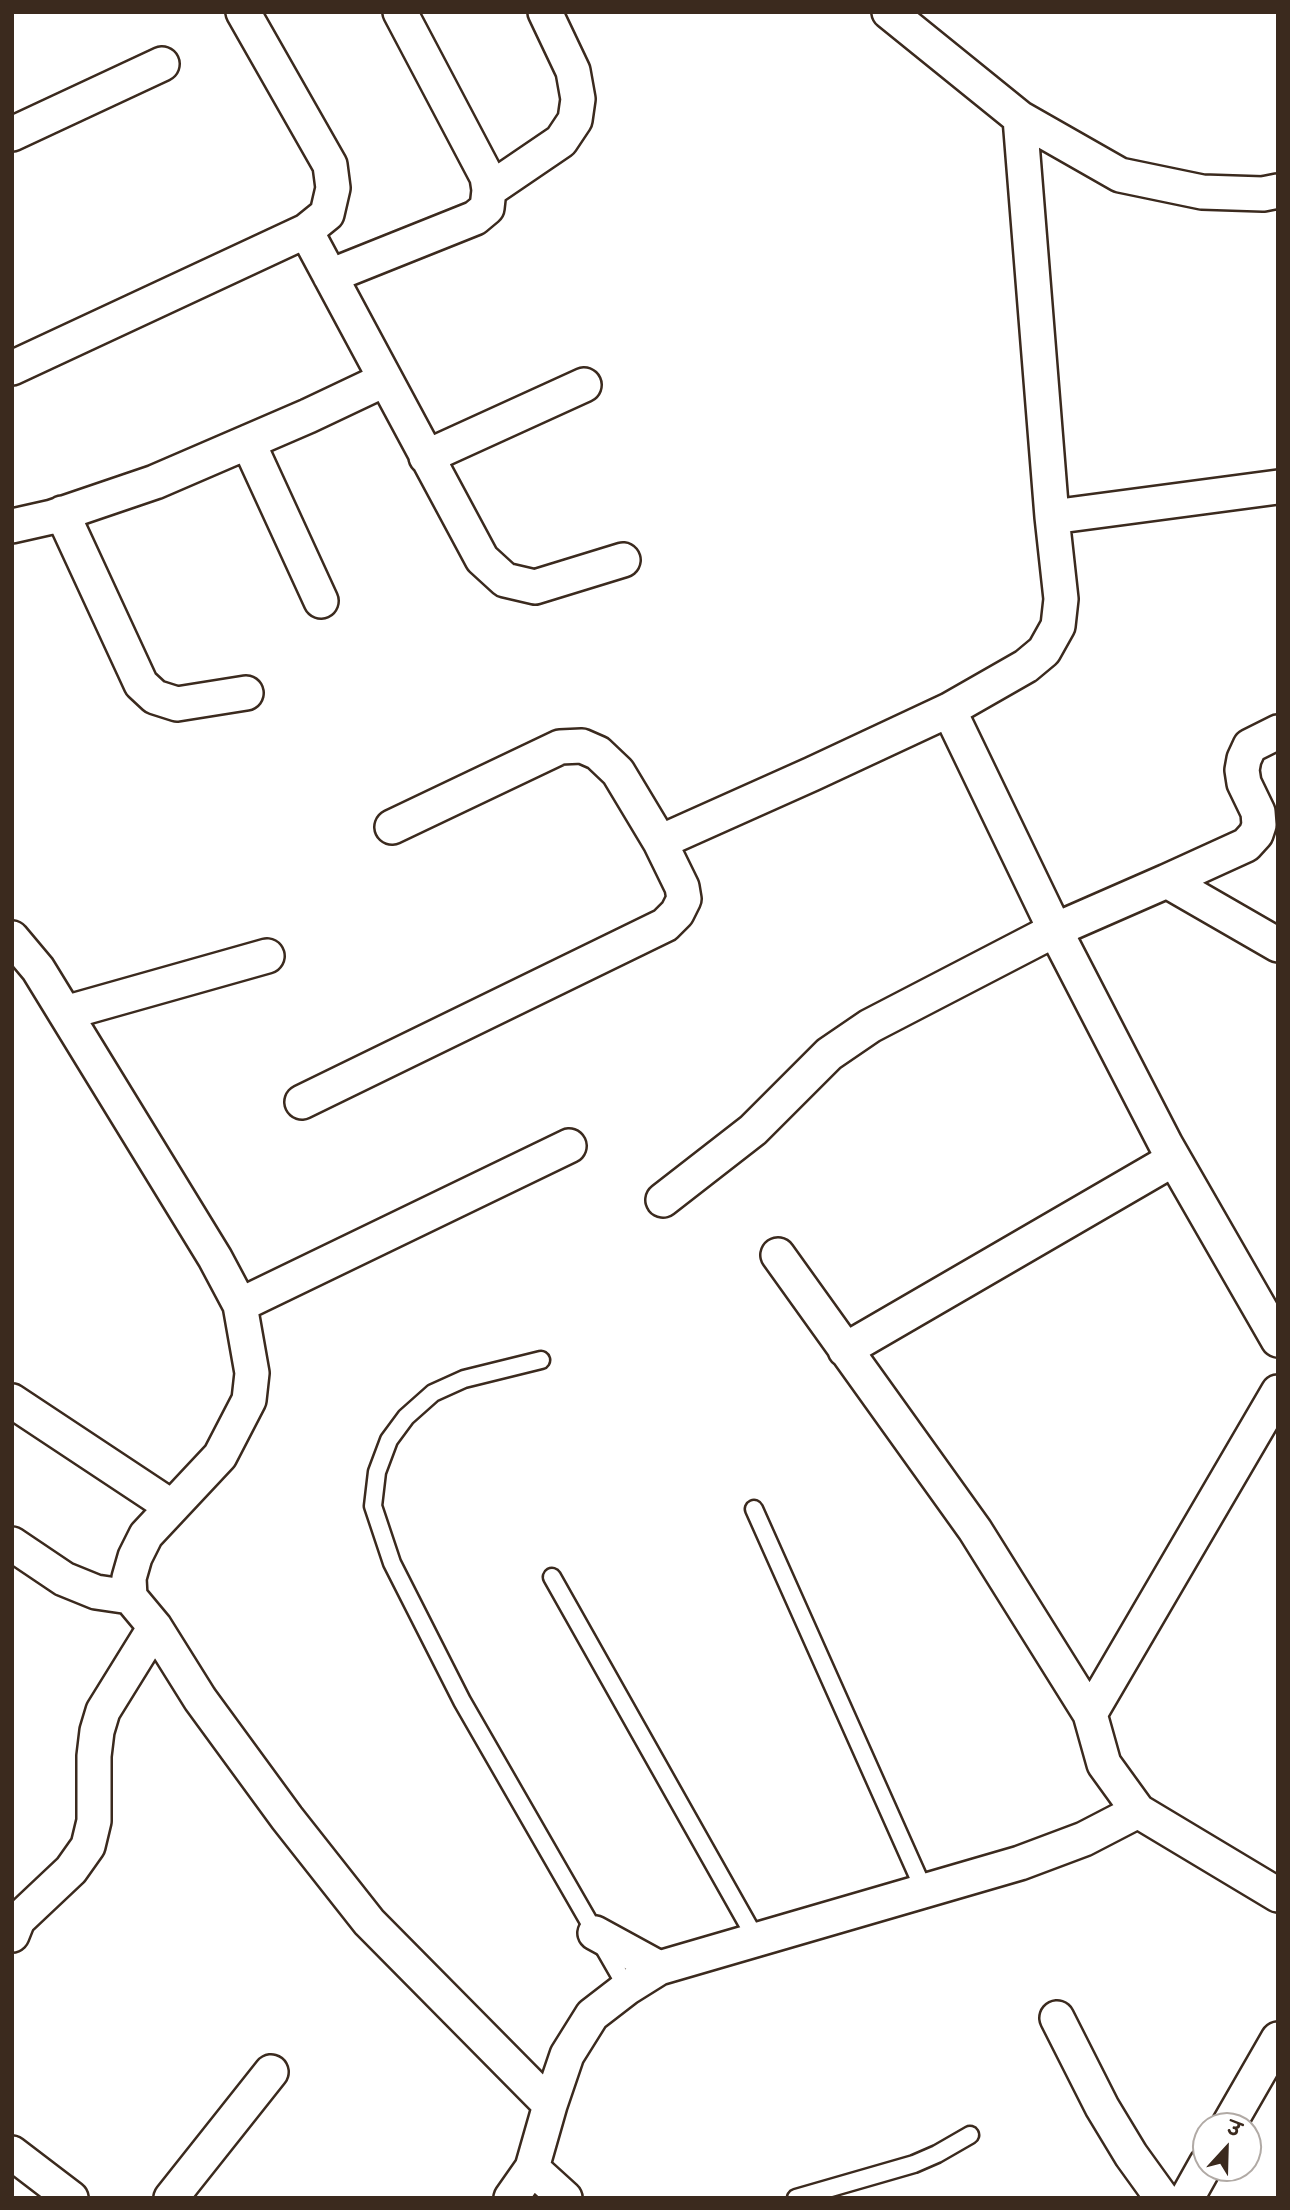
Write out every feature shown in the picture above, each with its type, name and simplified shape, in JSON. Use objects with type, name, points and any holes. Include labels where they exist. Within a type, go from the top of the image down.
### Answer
[{"type":"street","points":[[12,368],[306,231],[327,214],[333,188],[330,165],[243,12]]},
{"type":"street","points":[[330,276],[475,218],[487,208],[487,177],[400,12]]},
{"type":"street","points":[[489,190],[561,141],[575,120],[578,99],[573,71],[545,12]]},
{"type":"street","points":[[889,12],[1020,118],[1120,175],[1202,192],[1263,194],[1278,191]]},
{"type":"street","points":[[12,134],[162,64]]},
{"type":"street","points":[[660,842],[948,710],[1026,666],[1044,651],[1058,626],[1061,599],[1020,118]]},
{"type":"street","points":[[306,231],[482,559],[505,580],[535,587],[624,560]]},
{"type":"street","points":[[12,526],[62,513],[155,482],[384,380]]},
{"type":"street","points":[[426,457],[584,385]]},
{"type":"street","points":[[248,442],[321,601]]},
{"type":"street","points":[[1052,517],[1278,486]]},
{"type":"street","points":[[62,513],[141,684],[155,697],[177,704],[246,693]]},
{"type":"street","points":[[948,710],[1055,930],[1174,1159],[1278,1340]]},
{"type":"street","points":[[663,1200],[753,1130],[829,1054],[870,1026],[1055,930],[1246,845],[1256,834],[1259,825],[1258,812],[1241,770],[1244,759],[1250,746],[1278,732]]},
{"type":"street","points":[[302,1102],[665,925],[677,913],[684,899],[682,887],[660,842],[618,772],[598,753],[582,746],[560,747],[392,827]]},
{"type":"street","points":[[1167,881],[1278,945]]},
{"type":"street","points":[[12,938],[38,969],[215,1258],[240,1304],[252,1373],[249,1400],[220,1456],[146,1535],[135,1557],[129,1578],[130,1597],[155,1627],[208,1710],[287,1818],[369,1922],[550,2105]]},
{"type":"street","points":[[65,1013],[267,957]]},
{"type":"street","points":[[240,1304],[569,1146]]},
{"type":"street","points":[[845,1350],[1174,1159]]},
{"type":"street","points":[[778,1255],[975,1530],[1090,1714],[1104,1764],[1138,1811],[1278,1895]]},
{"type":"street","points":[[1090,1714],[1278,1392]]},
{"type":"street","points":[[12,1401],[172,1507]]},
{"type":"street","points":[[12,1544],[64,1579],[96,1592],[130,1597]]},
{"type":"street","points":[[12,1935],[18,1920],[71,1870],[88,1846],[94,1821],[94,1756],[103,1711],[155,1627]]},
{"type":"street","points":[[511,2198],[532,2168],[567,2054],[592,2015],[659,1968],[1020,1863],[1084,1839],[1138,1811]]},
{"type":"street","points":[[595,1933],[659,1968]]},
{"type":"street","points":[[1057,2018],[1102,2107],[1131,2155],[1162,2198]]},
{"type":"street","points":[[1236,2112],[1278,2039]]},
{"type":"street","points":[[171,2198],[271,2072]]},
{"type":"street","points":[[12,2153],[71,2198]]},
{"type":"street","points":[[532,2168],[565,2198]]},
{"type":"street","points":[[1187,2198],[1196,2182]]},
{"type":"lane","points":[[541,1360],[464,1378],[433,1393],[406,1417],[388,1440],[377,1472],[373,1506],[392,1563],[420,1622],[462,1701],[627,1988]]},
{"type":"lane","points":[[754,1509],[924,1890]]},
{"type":"lane","points":[[552,1577],[756,1940]]},
{"type":"lane","points":[[796,2198],[914,2164],[970,2135]]}]
